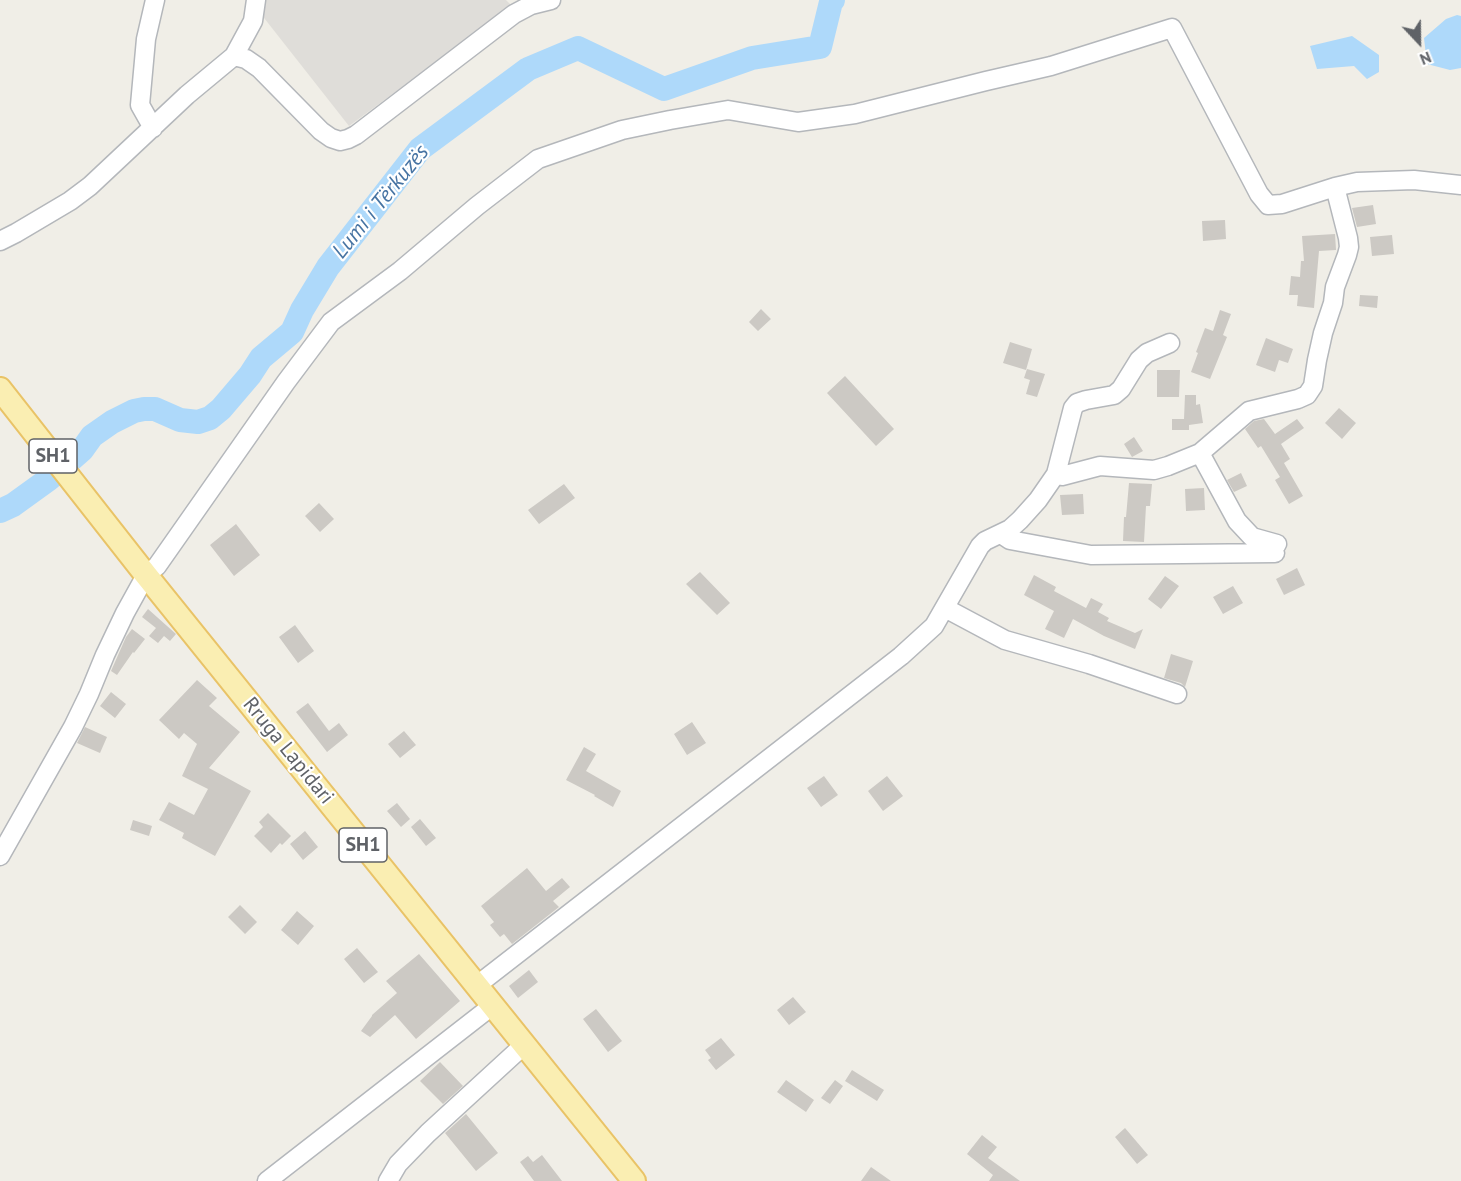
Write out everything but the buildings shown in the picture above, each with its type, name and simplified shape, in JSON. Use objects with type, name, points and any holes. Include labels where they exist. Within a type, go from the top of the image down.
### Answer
[{"type":"main road","name":"Rruga Lapidari","points":[[6,396],[146,575],[634,1181]]},
{"type":"street","points":[[153,128],[140,105],[146,39],[155,0]]},
{"type":"street","points":[[0,241],[70,201],[90,186],[187,95],[234,56],[253,21],[255,0]]},
{"type":"street","points":[[234,56],[246,59],[259,68],[321,131],[340,141],[356,135],[514,14],[531,5],[551,0]]},
{"type":"street","points":[[0,856],[73,727],[125,613],[146,575],[157,566],[331,322],[400,271],[477,206],[538,159],[622,130],[728,111],[798,122],[855,114],[1051,66],[1172,28],[1259,194],[1268,204],[1282,204],[1357,182],[1414,180],[1461,185]]},
{"type":"street","points":[[1056,474],[1062,476],[1100,466],[1154,470],[1200,453],[1249,411],[1307,395],[1313,386],[1323,333],[1333,303],[1335,287],[1349,247],[1335,187]]},
{"type":"street","points":[[476,986],[901,656],[934,626],[980,546],[1020,520],[1038,500],[1056,474],[1073,408],[1077,403],[1114,395],[1121,389],[1139,360],[1148,353],[1170,343]]},
{"type":"street","points":[[1001,534],[1010,540],[1090,555],[1276,549],[1252,537],[1237,521],[1200,453]]},
{"type":"street","points":[[945,608],[1005,640],[1089,664],[1177,694]]},
{"type":"street","points":[[267,1181],[492,1006]]},
{"type":"street","points":[[388,1181],[398,1164],[428,1133],[524,1045]]},
{"type":"shaded area","points":[[258,0],[506,0],[512,6],[349,126],[257,9]]},
{"type":"water","points":[[1461,16],[1461,68],[1450,70],[1427,64],[1424,38],[1446,19]]},
{"type":"water","points":[[1352,36],[1379,55],[1379,72],[1367,79],[1354,66],[1317,69],[1310,46]]},
{"type":"waterway","name":"Lumi i Tërkuzës","points":[[0,511],[13,505],[49,479],[82,450],[92,436],[112,422],[134,411],[155,409],[180,420],[198,422],[210,418],[221,409],[250,375],[261,358],[292,332],[302,310],[328,267],[420,149],[528,69],[578,48],[664,89],[752,58],[820,47],[833,0]]}]
